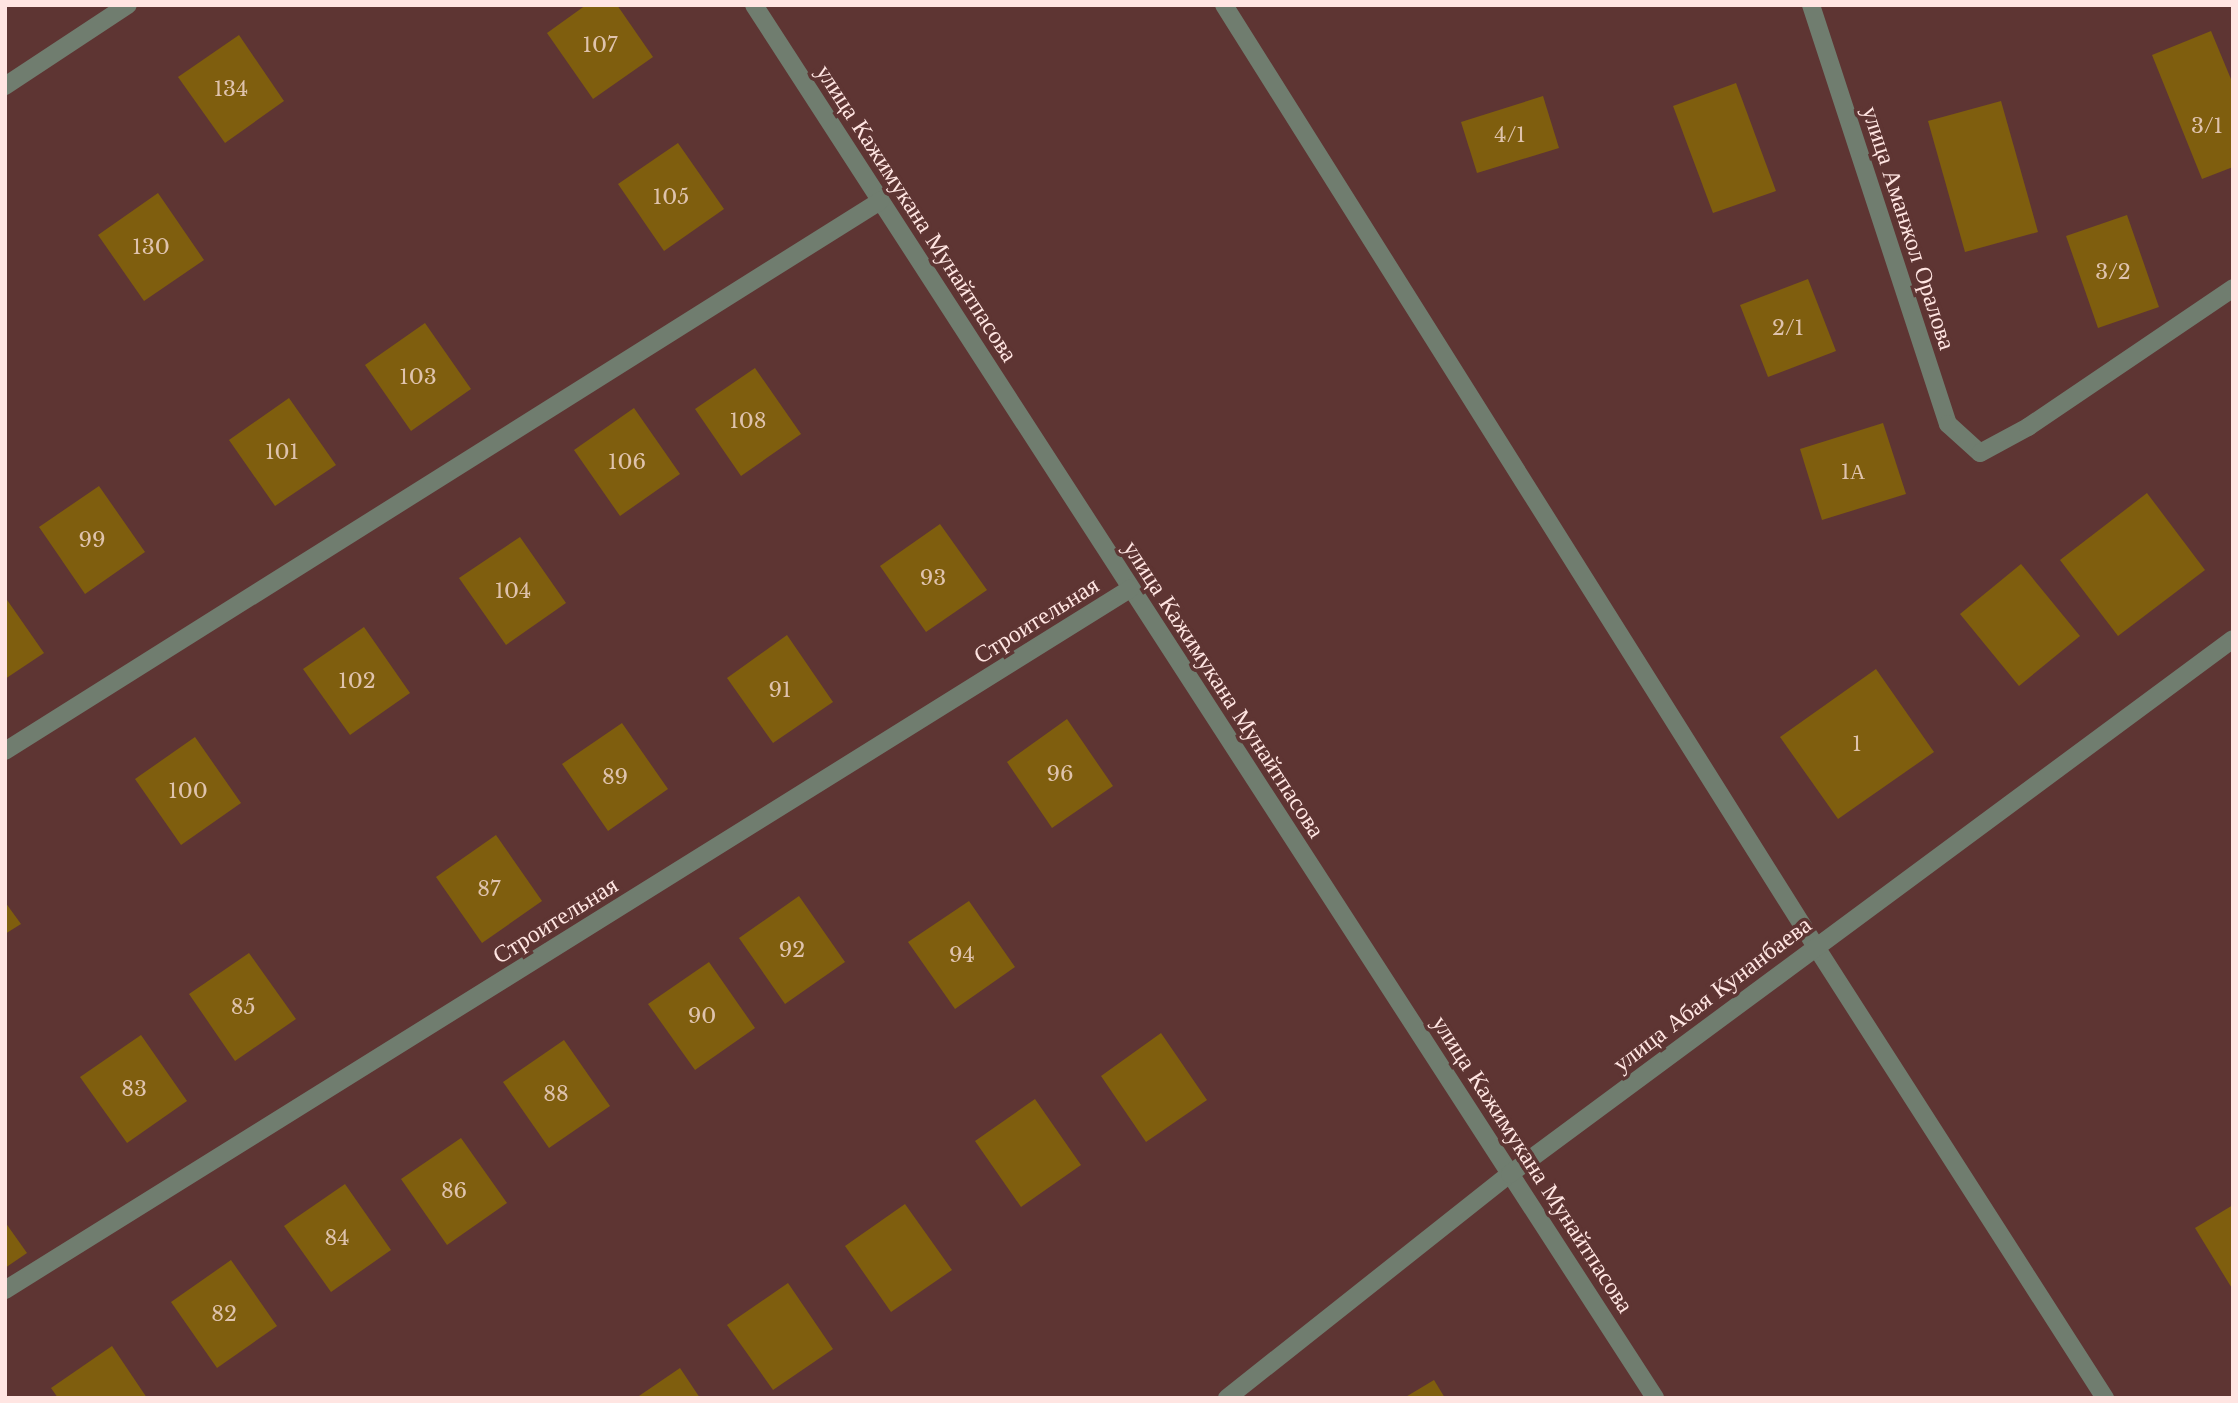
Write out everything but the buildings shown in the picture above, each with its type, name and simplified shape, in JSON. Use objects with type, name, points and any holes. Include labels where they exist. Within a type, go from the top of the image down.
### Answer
[{"type":"street","points":[[5,86],[128,5]]},
{"type":"street","name":"улица Кажимукана Мунайтпасова","points":[[754,5],[1655,1398]]},
{"type":"street","points":[[1224,5],[1816,947],[2105,1398]]},
{"type":"street","name":"улица Аманжол Оралова","points":[[1811,5],[1948,424],[1980,453],[2028,427],[2233,288]]},
{"type":"street","points":[[5,751],[880,201]]},
{"type":"street","name":"Строительная","points":[[5,1290],[1130,589]]},
{"type":"street","name":"улица Абая Кунанбаева","points":[[1227,1398],[1510,1174],[2233,639]]}]
